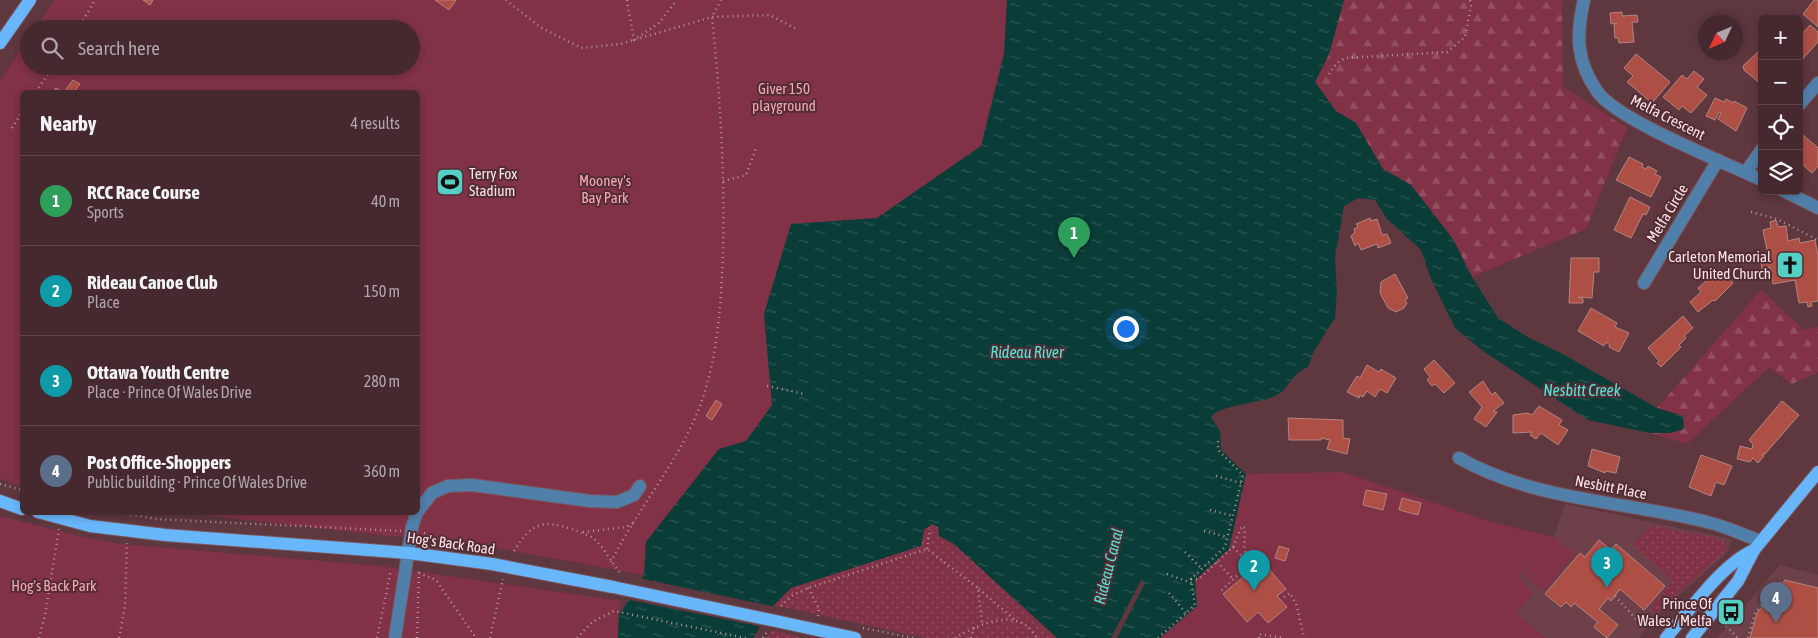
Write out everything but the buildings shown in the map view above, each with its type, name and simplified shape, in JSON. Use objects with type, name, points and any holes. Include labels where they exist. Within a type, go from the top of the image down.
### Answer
[{"type":"main road","points":[[0,43],[30,0]]},
{"type":"main road","points":[[1692,638],[1738,581],[1757,545],[1818,472]]},
{"type":"main road","points":[[0,501],[20,507]]},
{"type":"main road","name":"Hog's Back Road","points":[[49,515],[90,526],[165,534],[409,553],[492,564],[613,587],[855,638]]},
{"type":"main road","points":[[1666,638],[1725,571],[1741,556],[1757,545]]},
{"type":"street","name":"Melfa Crescent","points":[[1584,0],[1578,29],[1584,66],[1598,93],[1622,113],[1758,178]]},
{"type":"street","points":[[1803,100],[1818,83]]},
{"type":"street","points":[[1746,172],[1761,150]]},
{"type":"street","name":"Melfa Circle","points":[[1644,283],[1718,160]]},
{"type":"street","points":[[1792,195],[1818,208]]},
{"type":"street","name":"Nesbitt Place","points":[[1459,458],[1482,471],[1534,489],[1709,522],[1757,545]]},
{"type":"street","points":[[420,508],[432,493],[448,486],[472,485],[590,501],[617,502],[634,495],[640,486]]},
{"type":"street","points":[[395,638],[411,532],[416,515]]},
{"type":"path","points":[[83,20],[95,0]]},
{"type":"path","points":[[506,0],[540,28],[581,48],[634,40],[712,17],[770,15],[796,29]]},
{"type":"path","points":[[627,0],[634,40]]},
{"type":"path","points":[[634,40],[659,23],[677,0]]},
{"type":"path","points":[[611,562],[660,484],[698,412],[711,369],[721,298],[723,181],[712,17],[721,0]]},
{"type":"path","points":[[1329,74],[1337,63],[1345,58],[1448,52],[1464,38],[1471,6],[1470,0]]},
{"type":"path","points":[[37,90],[47,75]]},
{"type":"path","points":[[12,128],[20,115]]},
{"type":"path","points":[[723,181],[746,175],[756,146]]},
{"type":"path","points":[[1751,212],[1776,219],[1818,240]]},
{"type":"path","points":[[767,386],[805,394]]},
{"type":"path","points":[[1191,579],[1224,548],[1243,475],[1218,450],[1218,439]]},
{"type":"path","points":[[1216,476],[1241,483]]},
{"type":"path","points":[[0,484],[20,489]]},
{"type":"path","points":[[1210,510],[1233,516]]},
{"type":"path","points":[[133,515],[156,519],[411,532]]},
{"type":"path","points":[[514,551],[523,536],[540,525],[548,523],[581,532],[594,539],[624,577]]},
{"type":"path","points":[[581,532],[617,528],[634,523]]},
{"type":"path","points":[[39,638],[45,615],[60,526]]},
{"type":"path","points":[[1191,579],[1199,579],[1233,547],[1242,526],[1245,528],[1244,548],[1249,564]]},
{"type":"path","points":[[927,548],[930,529]]},
{"type":"path","points":[[1204,531],[1228,537]]},
{"type":"path","points":[[119,638],[125,606],[127,542]]},
{"type":"path","points":[[1233,547],[1249,564]]},
{"type":"path","points":[[781,606],[793,595],[808,588],[927,548]]},
{"type":"path","points":[[927,548],[1014,618],[1026,625],[1037,638]]},
{"type":"path","points":[[1224,548],[1228,552]]},
{"type":"path","points":[[1185,552],[1202,569]]},
{"type":"path","points":[[1217,562],[1233,579]]},
{"type":"path","points":[[1218,593],[1249,564]]},
{"type":"path","points":[[377,638],[391,570]]},
{"type":"path","points":[[417,638],[419,573],[436,580],[476,638]]},
{"type":"path","points":[[1167,574],[1192,583]]},
{"type":"path","points":[[1158,638],[1195,605],[1191,579]]},
{"type":"path","points":[[490,638],[503,580]]},
{"type":"path","points":[[1748,638],[1755,613],[1781,582]]},
{"type":"path","points":[[808,588],[818,608],[818,617]]},
{"type":"path","points":[[978,588],[982,623]]},
{"type":"path","points":[[1169,593],[1186,613]]},
{"type":"path","points":[[1284,597],[1290,593],[1297,606],[1304,638]]},
{"type":"path","points":[[1614,596],[1638,621]]},
{"type":"path","points":[[577,638],[592,622],[614,610],[746,638]]},
{"type":"path","points":[[955,638],[982,623],[1014,618]]},
{"type":"path","points":[[1726,626],[1738,638]]},
{"type":"path","points":[[972,638],[974,627]]},
{"type":"path","points":[[763,638],[767,632]]},
{"type":"path","points":[[1259,638],[1259,634],[1284,638]]},
{"type":"shaded area","points":[[1565,504],[1731,539],[1729,549],[1659,613],[1639,638],[1546,638],[1516,614],[1533,594],[1518,576],[1554,537]]},
{"type":"shaded area","points":[[1780,565],[1818,575],[1818,638],[1717,638]]},
{"type":"green space","name":"Mooney's Bay Park","points":[[55,0],[1007,0],[1004,54],[981,146],[877,218],[791,224],[764,314],[772,405],[746,442],[719,449],[646,542],[644,575],[497,548],[203,515],[420,515],[420,90],[20,90],[20,487],[0,478],[0,80],[20,51],[20,75],[420,75],[420,20],[41,20]]},
{"type":"green space","points":[[1344,0],[1562,0],[1563,87],[1627,128],[1586,229],[1472,277],[1453,239],[1411,185],[1383,169],[1356,123],[1336,111],[1315,82],[1329,54]]},
{"type":"green space","points":[[1761,290],[1804,330],[1818,327],[1818,372],[1792,384],[1769,367],[1687,444],[1650,433],[1670,433],[1683,416],[1657,408]]},
{"type":"green space","points":[[1342,472],[1495,523],[1554,537],[1575,554],[1544,592],[1523,574],[1541,551],[1518,576],[1533,594],[1516,614],[1546,638],[1160,638],[1197,606],[1195,580],[1229,549],[1246,474]]},
{"type":"green space","name":"Hog's Back Park","points":[[0,516],[87,538],[121,544],[380,566],[621,601],[618,615],[618,638],[0,638]]},
{"type":"green space","points":[[932,524],[938,527],[939,536],[954,544],[1057,638],[927,638],[774,605],[791,588],[798,585],[921,546],[924,530]]},
{"type":"green space","points":[[1652,526],[1718,538],[1726,544],[1725,551],[1655,614],[1651,607],[1673,581],[1633,544]]},
{"type":"green space","points":[[772,630],[802,638],[767,638]]},
{"type":"water","name":"Rideau River","points":[[1007,0],[1344,0],[1329,54],[1315,82],[1336,111],[1356,123],[1383,169],[1411,185],[1453,239],[1472,277],[1498,318],[1529,338],[1561,353],[1657,408],[1683,416],[1684,429],[1670,433],[1650,433],[1588,420],[1483,351],[1455,328],[1431,279],[1421,250],[1387,219],[1375,200],[1358,198],[1344,206],[1335,257],[1337,290],[1335,318],[1314,351],[1308,367],[1297,374],[1283,391],[1273,397],[1222,410],[1211,417],[1220,431],[1221,450],[1246,474],[1229,549],[1195,580],[1197,606],[1160,638],[1057,638],[954,544],[939,536],[938,527],[932,524],[924,530],[921,546],[791,588],[774,605],[753,638],[618,638],[619,616],[644,575],[646,542],[719,449],[746,441],[772,405],[764,314],[791,224],[877,218],[981,146],[1004,54]]},
{"type":"pier","points":[[639,578],[776,607],[763,627],[625,599]]},
{"type":"pier","points":[[1141,580],[1145,583],[1117,638],[1111,638]]},
{"type":"place","name":"Terry Fox Stadium","points":[[450,182]]},
{"type":"place","name":"RCC Race Course","points":[[1074,258]]},
{"type":"place","name":"Carleton Memorial United Church","points":[[1790,265]]},
{"type":"place","name":"Ottawa Youth Centre","points":[[1607,588]]},
{"type":"place","name":"Rideau Canoe Club","points":[[1254,591]]},
{"type":"place","name":"Prince Of Wales / Melfa","points":[[1731,612]]},
{"type":"place","name":"Post Office-Shoppers","points":[[1776,623]]},
{"type":"park label","name":"Giver 150 playground","points":[[784,96]]},
{"type":"water label","name":"Nesbitt Creek","points":[[1582,390]]},
{"type":"water label","name":"Rideau Canal","points":[[1108,566]]}]
